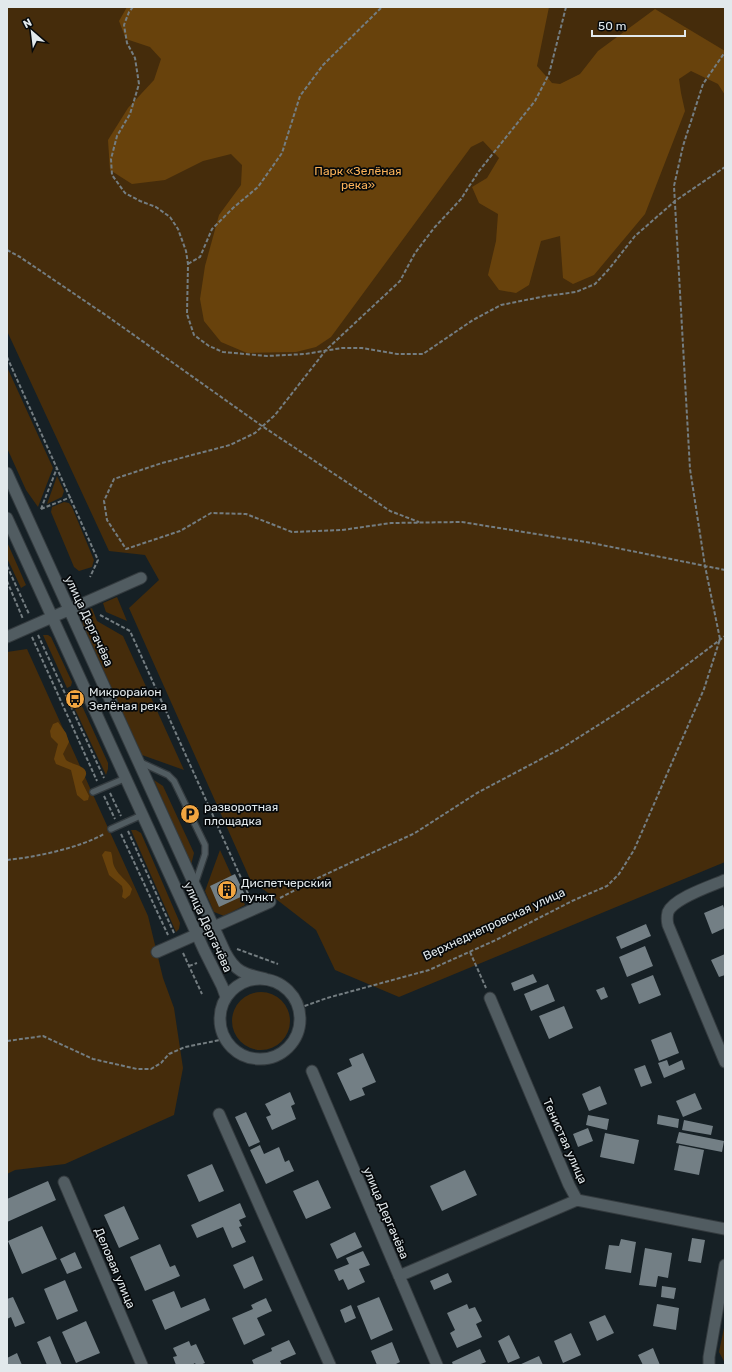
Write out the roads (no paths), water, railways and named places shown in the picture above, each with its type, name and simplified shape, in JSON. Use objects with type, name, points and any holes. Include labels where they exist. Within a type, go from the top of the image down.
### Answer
[{"type":"street","name":"улица Дергачёва","points":[[7,473],[60,613],[126,778],[226,997]]},
{"type":"street","name":"улица Дергачёва","points":[[7,518],[60,613],[139,761],[228,958],[245,974],[266,979]]},
{"type":"street","points":[[7,637],[141,578]]},
{"type":"street","points":[[725,880],[678,901],[668,911],[668,925],[725,1062]]},
{"type":"street","points":[[157,952],[274,900]]},
{"type":"street","points":[[255,979],[266,979],[277,982],[287,989],[294,997],[299,1008],[300,1024],[298,1035],[284,1052],[274,1058],[262,1060],[251,1059],[241,1055],[232,1048],[225,1039],[220,1028],[219,1017],[226,997],[235,987],[244,982],[255,979]]},
{"type":"street","name":"Тенистая улица","points":[[490,998],[577,1200],[725,1229]]},
{"type":"street","name":"улица Дергачёва","points":[[312,1071],[437,1365]]},
{"type":"street","points":[[218,1114],[330,1365]]},
{"type":"street","name":"Деловая улица","points":[[64,1182],[142,1365]]},
{"type":"street","points":[[399,1276],[577,1200]]},
{"type":"street","points":[[709,1365],[709,1357],[725,1265]]},
{"type":"lane","points":[[139,761],[168,775],[174,781],[205,845],[205,854],[195,885]]},
{"type":"lane","points":[[93,792],[126,778]]},
{"type":"lane","points":[[111,829],[142,815]]},
{"type":"place","name":"Микрорайон Зелёная река","points":[[75,699]]},
{"type":"place","name":"разворотная площадка","points":[[190,814]]},
{"type":"place","name":"Диспетчерский пункт","points":[[227,890]]},
{"type":"park label","name":"Парк «Зелёная река»","points":[[358,178]]}]
